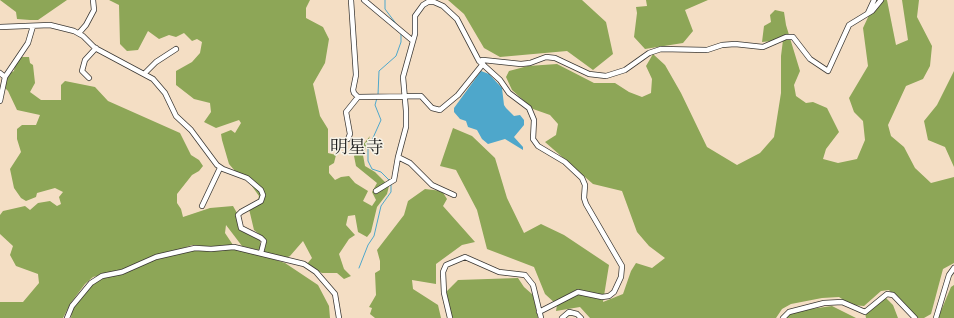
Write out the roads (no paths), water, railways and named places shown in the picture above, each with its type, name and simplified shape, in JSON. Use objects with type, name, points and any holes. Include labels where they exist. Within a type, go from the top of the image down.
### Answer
[{"type":"street","points":[[79,33],[86,25],[94,10],[93,0]]},
{"type":"street","points":[[351,0],[356,75],[353,90],[354,93],[358,97],[421,96],[432,108],[440,110],[458,95],[483,60],[521,64],[530,63],[546,57],[555,58],[589,74],[606,76],[625,70],[649,53],[661,49],[707,50],[722,45],[735,44],[763,47],[786,37],[793,37],[810,59],[828,71],[849,25],[872,11],[881,0]]},
{"type":"street","points":[[364,0],[413,42]]},
{"type":"street","points":[[868,13],[874,0]]},
{"type":"street","points":[[376,191],[392,183],[406,127],[403,77],[415,34],[415,16],[418,10],[428,2],[434,2],[443,6],[457,19],[481,63],[500,80],[509,93],[529,108],[534,120],[533,139],[538,146],[565,162],[582,178],[585,185],[584,198],[586,204],[622,266],[621,277],[614,292],[609,296],[598,296],[578,292],[539,312]]},
{"type":"street","points":[[0,27],[50,25],[79,33],[96,48],[144,74],[161,86],[176,116],[191,130],[220,168],[247,178],[262,193],[263,198],[258,204],[244,210],[238,215],[241,228],[258,235],[264,241],[261,253]]},
{"type":"street","points":[[0,101],[5,77],[28,43],[33,26]]},
{"type":"street","points":[[89,78],[82,71],[85,60],[96,48]]},
{"type":"street","points":[[144,74],[156,62],[176,49]]},
{"type":"street","points":[[0,73],[5,77]]},
{"type":"street","points":[[348,139],[350,134],[346,112],[358,97]]},
{"type":"street","points":[[398,157],[410,163],[432,185],[454,195]]},
{"type":"street","points":[[202,206],[220,168]]},
{"type":"street","points":[[67,318],[72,306],[95,279],[122,272],[156,257],[200,247],[211,249],[234,247],[304,264],[316,272],[335,294],[339,318]]},
{"type":"street","points":[[450,318],[444,293],[442,272],[446,265],[465,257],[499,272],[525,274],[533,286],[541,318]]},
{"type":"street","points":[[936,318],[949,275],[954,268]]},
{"type":"street","points":[[783,318],[789,312],[824,303],[842,302],[865,312],[884,296],[890,294],[915,318]]},
{"type":"street","points":[[562,318],[569,312],[573,312],[581,318]]},
{"type":"water","points":[[481,71],[489,74],[502,88],[504,105],[506,108],[514,116],[520,115],[524,120],[524,125],[514,137],[523,147],[523,150],[505,139],[488,144],[482,139],[477,130],[468,127],[466,121],[460,119],[454,112],[454,108]]},
{"type":"waterway","points":[[385,0],[385,9],[397,25]]},
{"type":"waterway","points":[[378,95],[379,71],[396,56],[401,42],[401,33]]},
{"type":"waterway","points":[[377,98],[375,105],[381,120],[368,149],[368,161],[372,169],[381,172],[389,180]]},
{"type":"waterway","points":[[359,268],[368,245],[374,236],[381,206],[391,192],[391,185]]},
{"type":"district","name":"明星寺","points":[[357,149]]}]
